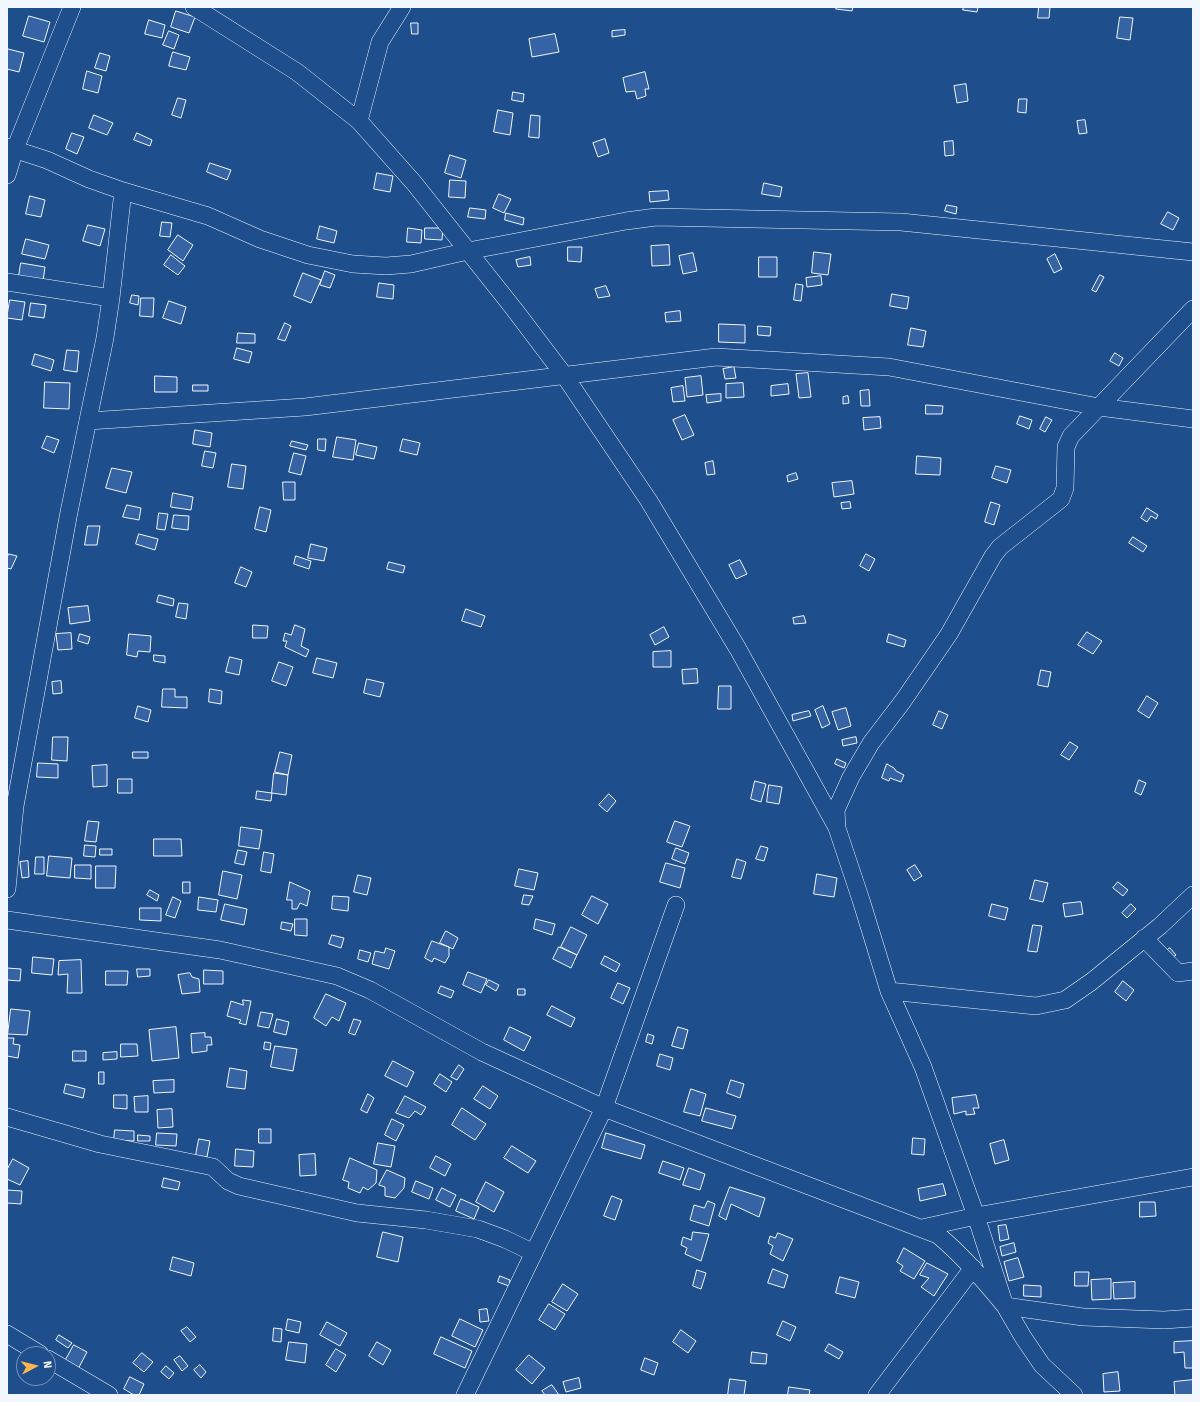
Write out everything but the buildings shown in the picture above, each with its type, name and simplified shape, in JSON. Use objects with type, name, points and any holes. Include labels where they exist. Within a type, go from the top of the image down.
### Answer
[{"type":"street","points":[[7,175],[11,148],[72,7]]},
{"type":"street","points":[[194,7],[297,72],[359,120],[414,183],[514,309],[564,375],[649,501],[738,649],[837,828],[889,991],[923,1067],[976,1216],[1005,1306]]},
{"type":"street","points":[[359,120],[380,42],[402,7]]},
{"type":"street","points":[[11,148],[47,160],[89,179],[123,191],[208,216],[260,239],[308,255],[353,264],[386,266],[411,264],[468,251],[626,221],[656,217],[901,222],[1193,252]]},
{"type":"street","points":[[7,889],[11,806],[105,338],[123,191]]},
{"type":"street","points":[[7,282],[111,298]]},
{"type":"street","points":[[837,828],[836,810],[851,777],[872,743],[949,634],[992,556],[1000,547],[1061,499],[1065,488],[1066,447],[1071,436],[1193,309]]},
{"type":"street","points":[[88,421],[305,408],[716,357],[889,366],[1099,407],[1193,419]]},
{"type":"street","points":[[889,991],[1036,1006],[1065,1000],[1091,982],[1193,895]]},
{"type":"street","points":[[466,1395],[604,1108],[676,905]]},
{"type":"street","points":[[7,920],[220,950],[337,976],[370,990],[482,1052],[604,1108],[938,1234],[973,1268],[1005,1306],[1023,1337],[1042,1365],[1074,1395]]},
{"type":"street","points":[[1144,938],[1178,973],[1193,971]]},
{"type":"street","points":[[7,1117],[100,1144],[213,1167],[228,1181],[239,1186],[357,1213],[426,1220],[478,1230],[505,1239],[534,1253]]},
{"type":"street","points":[[922,1228],[976,1216],[1193,1177]]},
{"type":"street","points":[[876,1395],[973,1268]]},
{"type":"street","points":[[1005,1306],[1083,1316],[1164,1320],[1193,1318]]},
{"type":"street","points":[[7,1334],[27,1346]]},
{"type":"street","points":[[56,1364],[109,1395]]}]
